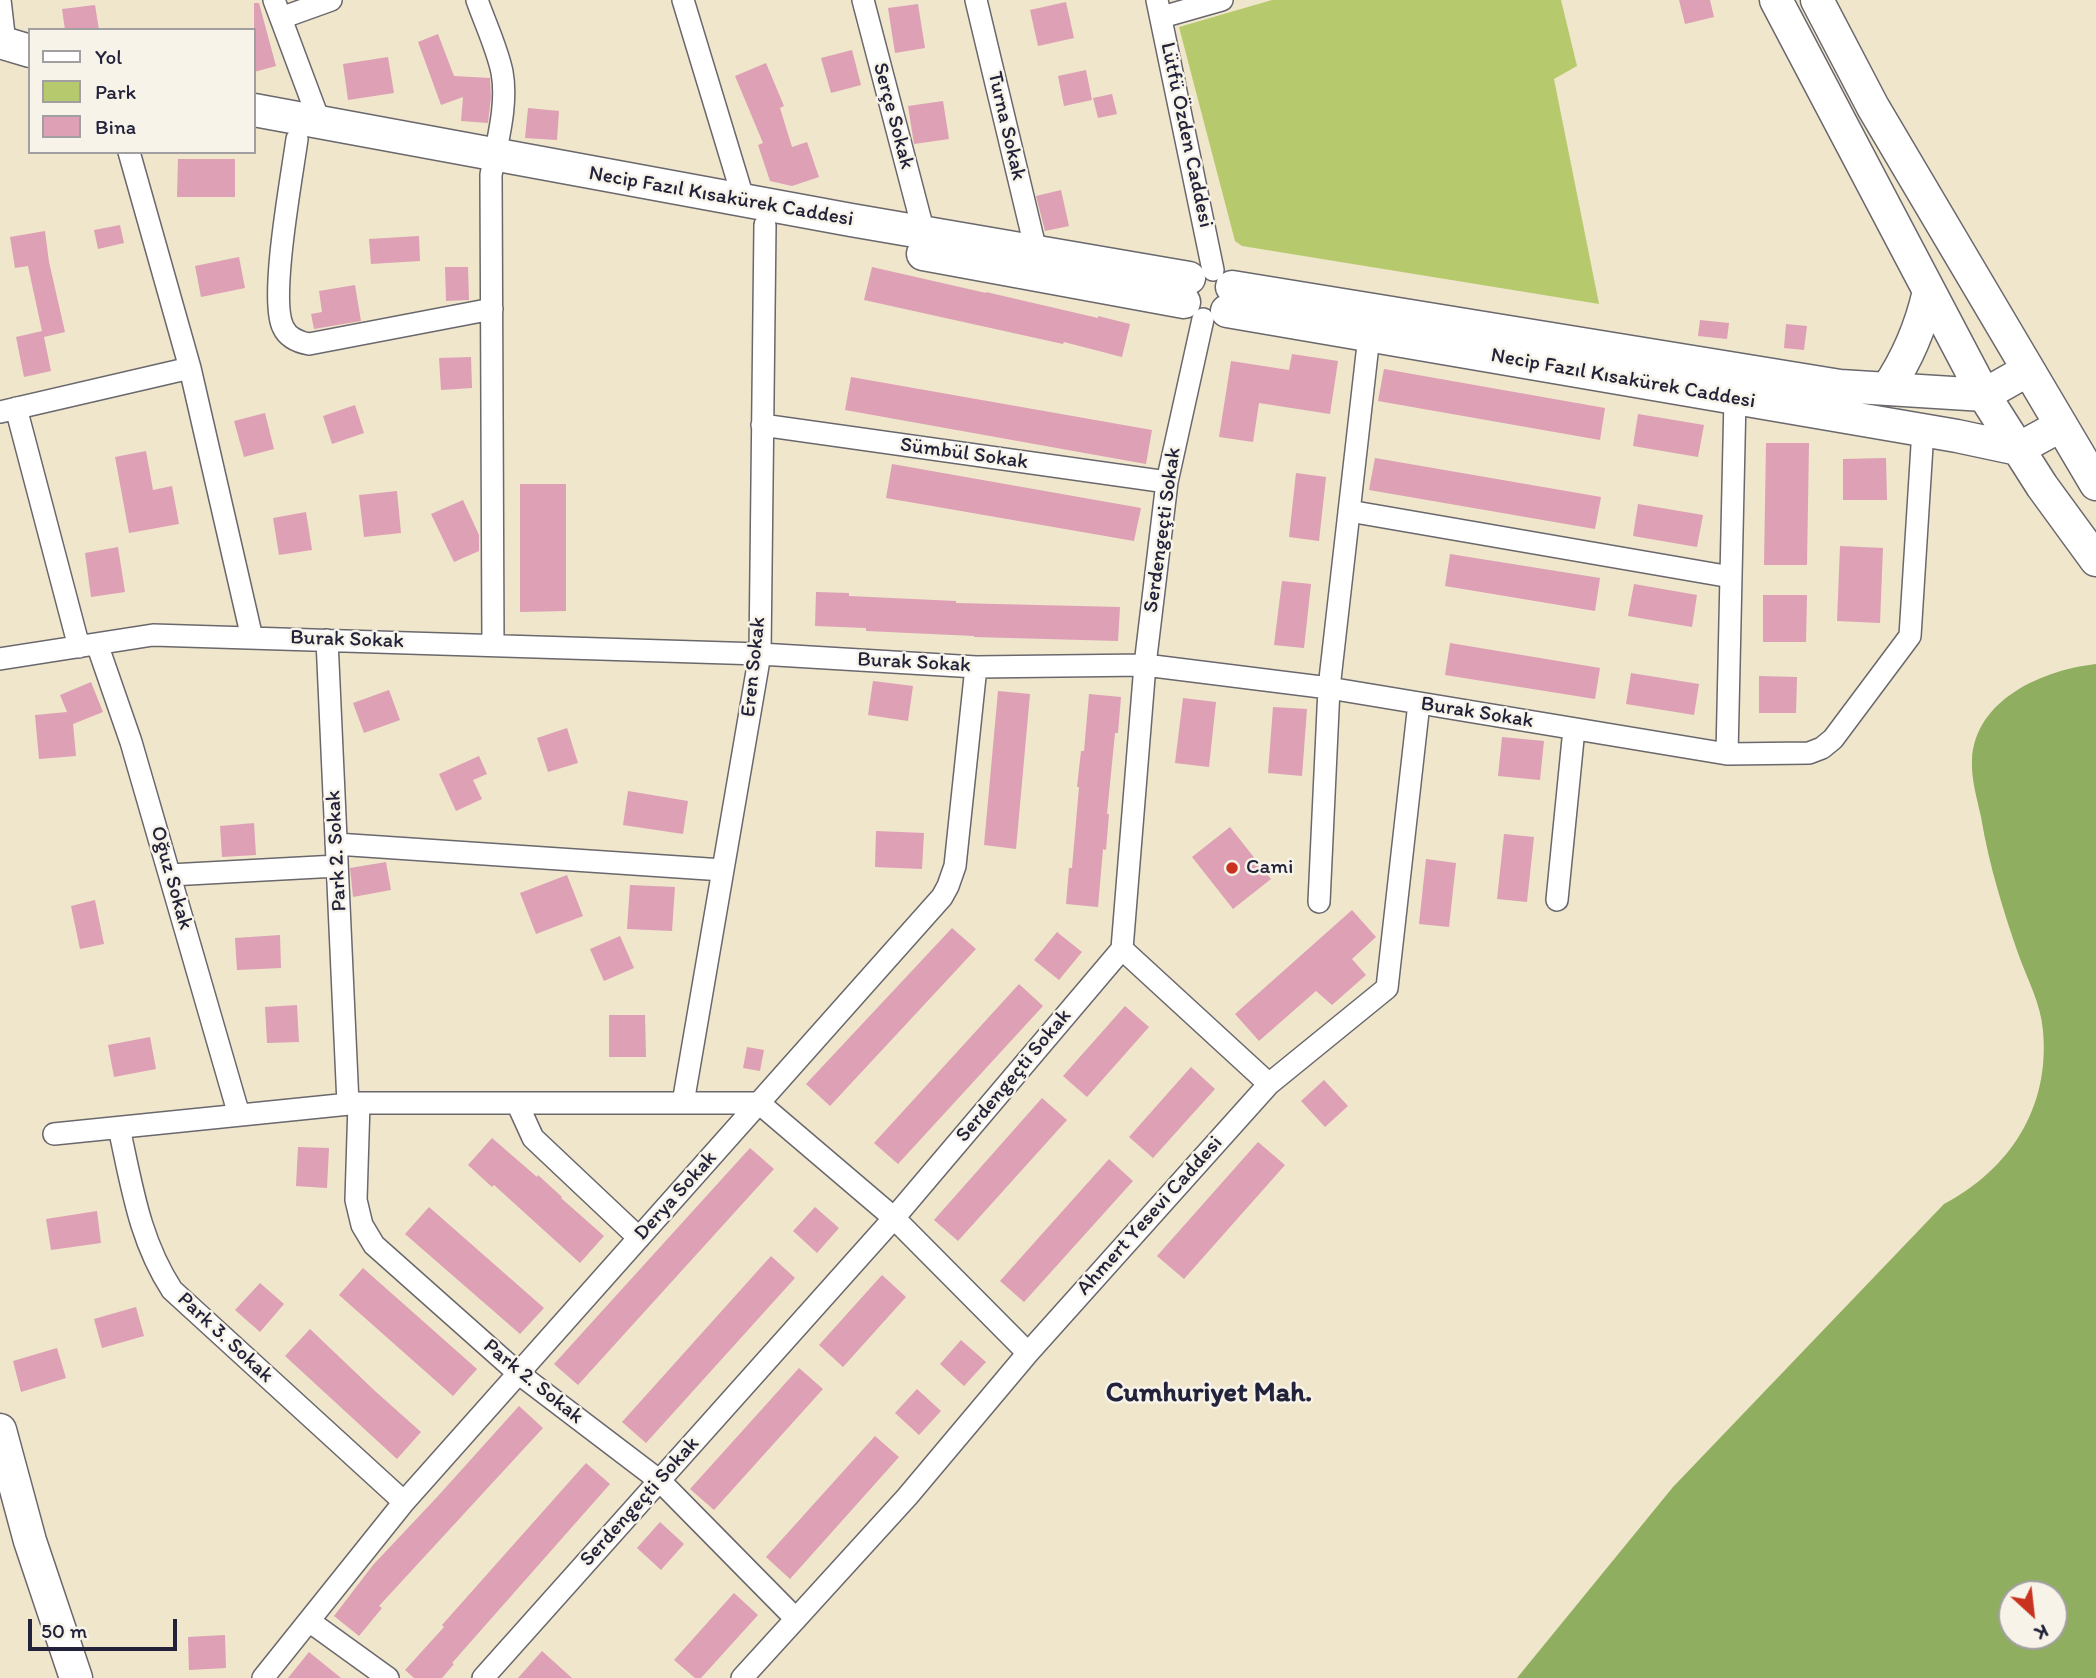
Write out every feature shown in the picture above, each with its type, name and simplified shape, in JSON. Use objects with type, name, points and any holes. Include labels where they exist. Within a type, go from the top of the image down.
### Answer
[{"type":"street","points":[[0,0],[9,50],[28,71]]},
{"type":"street","points":[[331,0],[278,9],[308,131],[279,279],[281,322],[294,340],[309,344],[492,309]]},
{"type":"street","points":[[477,0],[498,58],[503,86],[493,165],[493,645]]},
{"type":"street","points":[[683,0],[744,201]]},
{"type":"street","name":"Serçe Sokak","points":[[863,0],[924,233]]},
{"type":"street","name":"Turna Sokak","points":[[976,0],[1036,251]]},
{"type":"street","points":[[1159,8],[1222,0]]},
{"type":"street","points":[[1776,0],[1984,395],[2042,486],[2096,561]]},
{"type":"street","points":[[1817,0],[1872,107],[2096,484]]},
{"type":"street","name":"Lütfü Özden Caddesi","points":[[1159,8],[1208,295]]},
{"type":"street","name":"Necip Fazıl Kısakürek Caddesi","points":[[256,111],[308,131]]},
{"type":"street","name":"Necip Fazıl Kısakürek Caddesi","points":[[256,130],[308,131],[493,165],[765,225],[1208,295],[1840,386],[1984,395]]},
{"type":"street","points":[[130,154],[190,368],[252,638]]},
{"type":"street","name":"Necip Fazıl Kısakürek Caddesi","points":[[493,165],[744,201],[1036,251],[1368,336],[1923,430],[2018,449]]},
{"type":"street","name":"Eren Sokak","points":[[683,1103],[760,654],[765,225]]},
{"type":"street","points":[[1887,389],[1899,372],[1917,334],[1929,291]]},
{"type":"street","name":"Serdengeçti Sokak","points":[[483,1678],[894,1218],[1122,948],[1145,665],[1167,482],[1208,295]]},
{"type":"street","points":[[1319,902],[1329,688],[1368,336]]},
{"type":"street","points":[[8,410],[190,368]]},
{"type":"street","points":[[1984,395],[2028,370]]},
{"type":"street","points":[[1727,754],[1735,398]]},
{"type":"street","name":"Oğuz Sokak","points":[[8,410],[88,645],[131,742],[239,1115]]},
{"type":"street","name":"Sümbül Sokak","points":[[762,425],[1167,482]]},
{"type":"street","points":[[2018,449],[2060,426]]},
{"type":"street","name":"Burak Sokak","points":[[0,659],[153,635],[760,654],[976,667],[1145,665],[1329,688],[1727,754],[1809,753],[1822,748],[1833,739],[1910,636],[1923,430]]},
{"type":"street","points":[[1349,511],[1731,577]]},
{"type":"street","name":"Park 2. Sokak","points":[[327,640],[337,866],[354,1103],[356,1200],[358,1213],[368,1236],[374,1245],[518,1373],[660,1481],[796,1619]]},
{"type":"street","name":"Derya Sokak","points":[[263,1678],[404,1502],[934,907],[948,886],[955,866],[976,667]]},
{"type":"street","name":"Ahmert Yesevi Caddesi","points":[[742,1678],[907,1497],[1028,1353],[1269,1084],[1387,988],[1419,704]]},
{"type":"street","points":[[1557,900],[1574,729]]},
{"type":"street","points":[[336,844],[723,870]]},
{"type":"street","points":[[170,874],[337,866]]},
{"type":"street","points":[[1122,948],[1269,1084]]},
{"type":"street","points":[[54,1134],[354,1103],[759,1103],[894,1218],[1028,1353]]},
{"type":"street","points":[[517,1103],[533,1138],[639,1238]]},
{"type":"street","name":"Park 3. Sokak","points":[[119,1128],[143,1231],[151,1254],[172,1290],[404,1502]]},
{"type":"street","points":[[0,1430],[30,1541],[76,1678]]},
{"type":"street","points":[[309,1621],[388,1678]]},
{"type":"green space","points":[[1272,0],[1561,0],[1577,66],[1554,79],[1599,304],[1242,246],[1235,241],[1179,27]]},
{"type":"green space","points":[[2096,664],[2096,1678],[1517,1678],[1673,1487],[1944,1204],[1988,1173],[2021,1133],[2040,1086],[2043,1059],[2042,1021],[2007,922],[1992,870],[1972,774],[1972,760],[1976,739],[1985,720],[1999,704],[2015,691],[2055,673]]},
{"type":"building","points":[[1679,0],[1710,0],[1714,17],[1685,24]]},
{"type":"building","points":[[1066,2],[1074,38],[1038,46],[1030,10]]},
{"type":"building","points":[[254,3],[259,3],[276,66],[256,71]]},
{"type":"building","points":[[918,4],[925,48],[895,53],[888,8]]},
{"type":"building","points":[[95,5],[99,28],[65,28],[62,9]]},
{"type":"building","points":[[438,34],[454,76],[490,78],[488,123],[461,121],[463,97],[441,105],[418,42]]},
{"type":"building","points":[[852,50],[861,85],[831,93],[821,58]]},
{"type":"building","points":[[388,57],[394,93],[348,100],[343,64]]},
{"type":"building","points":[[766,63],[784,106],[780,108],[792,147],[807,142],[819,177],[792,186],[770,181],[758,145],[763,143],[735,76]]},
{"type":"building","points":[[1086,70],[1092,100],[1064,106],[1058,76]]},
{"type":"building","points":[[1112,94],[1117,114],[1098,118],[1093,98]]},
{"type":"building","points":[[943,101],[949,139],[914,144],[908,106]]},
{"type":"building","points":[[528,108],[559,111],[557,140],[525,138]]},
{"type":"building","points":[[178,159],[235,159],[235,197],[177,197]]},
{"type":"building","points":[[1061,190],[1069,226],[1045,231],[1036,196]]},
{"type":"building","points":[[120,225],[124,243],[98,249],[94,230]]},
{"type":"building","points":[[45,231],[65,332],[44,337],[51,371],[24,377],[16,337],[42,331],[28,266],[15,268],[10,237]]},
{"type":"building","points":[[419,236],[420,261],[371,264],[369,239]]},
{"type":"building","points":[[239,257],[245,288],[201,297],[195,266]]},
{"type":"building","points":[[445,267],[468,267],[469,300],[446,301]]},
{"type":"building","points":[[872,267],[1130,324],[1122,357],[1064,342],[1063,344],[864,300]]},
{"type":"building","points":[[355,285],[361,321],[314,329],[311,314],[322,312],[319,291]]},
{"type":"building","points":[[1700,320],[1729,323],[1727,339],[1698,336]]},
{"type":"building","points":[[1786,324],[1807,326],[1804,350],[1784,348]]},
{"type":"building","points":[[1292,354],[1338,361],[1330,414],[1259,403],[1253,442],[1219,437],[1231,361],[1289,370]]},
{"type":"building","points":[[471,357],[472,388],[441,390],[439,358]]},
{"type":"building","points":[[1384,369],[1605,408],[1600,440],[1378,401]]},
{"type":"building","points":[[851,377],[1152,430],[1146,464],[845,410]]},
{"type":"building","points":[[355,405],[364,433],[332,444],[323,416]]},
{"type":"building","points":[[265,413],[274,449],[244,457],[234,421]]},
{"type":"building","points":[[1638,414],[1704,425],[1698,457],[1633,446]]},
{"type":"building","points":[[1766,443],[1809,443],[1807,565],[1764,565]]},
{"type":"building","points":[[146,451],[153,490],[172,486],[179,524],[129,533],[115,457]]},
{"type":"building","points":[[1375,458],[1601,497],[1595,529],[1369,490]]},
{"type":"building","points":[[1886,458],[1887,500],[1843,500],[1843,459]]},
{"type":"building","points":[[892,464],[1141,508],[1134,541],[886,498]]},
{"type":"building","points":[[1296,473],[1326,477],[1319,541],[1289,537]]},
{"type":"building","points":[[520,484],[566,484],[566,611],[520,612]]},
{"type":"building","points":[[397,491],[401,533],[364,537],[359,495]]},
{"type":"building","points":[[463,500],[479,535],[479,551],[454,562],[431,514]]},
{"type":"building","points":[[1638,504],[1703,515],[1697,547],[1633,536]]},
{"type":"building","points":[[306,512],[312,550],[279,555],[273,518]]},
{"type":"building","points":[[1840,546],[1883,548],[1880,623],[1837,621]]},
{"type":"building","points":[[118,547],[125,592],[91,597],[85,553]]},
{"type":"building","points":[[1450,554],[1600,578],[1595,611],[1445,586]]},
{"type":"building","points":[[1282,581],[1311,584],[1304,648],[1274,645]]},
{"type":"building","points":[[1634,584],[1697,595],[1692,627],[1628,616]]},
{"type":"building","points":[[816,592],[956,603],[1120,607],[1118,641],[974,637],[815,626]]},
{"type":"building","points":[[1763,595],[1807,595],[1806,642],[1763,642]]},
{"type":"building","points":[[1450,643],[1600,668],[1595,699],[1445,675]]},
{"type":"building","points":[[1631,673],[1699,684],[1694,715],[1626,704]]},
{"type":"building","points":[[1759,676],[1797,677],[1796,713],[1759,713]]},
{"type":"building","points":[[873,681],[913,686],[908,721],[868,715]]},
{"type":"building","points":[[91,682],[103,712],[73,724],[76,756],[39,759],[35,715],[67,712],[60,695]]},
{"type":"building","points":[[389,690],[400,720],[364,733],[353,703]]},
{"type":"building","points":[[998,691],[1030,694],[1016,849],[984,845]]},
{"type":"building","points":[[1089,694],[1121,697],[1098,907],[1066,904]]},
{"type":"building","points":[[1183,698],[1216,702],[1209,767],[1175,763]]},
{"type":"building","points":[[1273,707],[1307,709],[1302,776],[1268,773]]},
{"type":"building","points":[[567,728],[578,763],[548,772],[537,738]]},
{"type":"building","points":[[1502,737],[1544,741],[1540,780],[1498,776]]},
{"type":"building","points":[[479,756],[487,774],[473,780],[482,799],[456,811],[439,774]]},
{"type":"building","points":[[628,791],[688,801],[683,834],[623,825]]},
{"type":"building","points":[[254,823],[256,855],[222,857],[220,826]]},
{"type":"building","name":"Cami","points":[[1230,827],[1271,879],[1233,909],[1192,857]]},
{"type":"building","points":[[876,831],[924,833],[922,869],[875,867]]},
{"type":"building","points":[[1504,834],[1534,837],[1527,902],[1497,899]]},
{"type":"building","points":[[1426,859],[1456,863],[1449,927],[1419,924]]},
{"type":"building","points":[[386,862],[391,890],[353,897],[350,868]]},
{"type":"building","points":[[567,875],[583,916],[536,934],[520,893]]},
{"type":"building","points":[[630,885],[675,887],[672,931],[627,929]]},
{"type":"building","points":[[95,900],[104,944],[80,949],[71,906]]},
{"type":"building","points":[[1352,910],[1376,937],[1352,959],[1366,975],[1332,1005],[1316,991],[1259,1041],[1235,1014]]},
{"type":"building","points":[[952,928],[976,949],[830,1106],[806,1084]]},
{"type":"building","points":[[1057,932],[1082,952],[1059,980],[1034,960]]},
{"type":"building","points":[[280,935],[281,968],[237,970],[235,938]]},
{"type":"building","points":[[620,936],[634,968],[604,981],[590,949]]},
{"type":"building","points":[[1019,984],[1043,1006],[898,1164],[874,1143]]},
{"type":"building","points":[[297,1005],[299,1042],[267,1043],[265,1007]]},
{"type":"building","points":[[1125,1006],[1149,1027],[1087,1097],[1063,1076]]},
{"type":"building","points":[[609,1015],[645,1015],[646,1057],[609,1057]]},
{"type":"building","points":[[150,1037],[156,1069],[114,1077],[108,1045]]},
{"type":"building","points":[[747,1047],[764,1050],[760,1071],[743,1068]]},
{"type":"building","points":[[1191,1067],[1215,1089],[1153,1158],[1129,1137]]},
{"type":"building","points":[[1324,1080],[1348,1106],[1325,1127],[1301,1101]]},
{"type":"building","points":[[1042,1098],[1067,1120],[958,1241],[934,1220]]},
{"type":"building","points":[[492,1138],[537,1177],[538,1175],[604,1236],[580,1263],[468,1165]]},
{"type":"building","points":[[1258,1142],[1285,1165],[1184,1279],[1157,1256]]},
{"type":"building","points":[[298,1147],[329,1148],[327,1188],[296,1186]]},
{"type":"building","points":[[750,1148],[774,1169],[578,1385],[554,1364]]},
{"type":"building","points":[[1109,1159],[1133,1181],[1024,1302],[1000,1281]]},
{"type":"building","points":[[429,1207],[544,1308],[520,1334],[405,1234]]},
{"type":"building","points":[[815,1207],[839,1228],[817,1253],[793,1231]]},
{"type":"building","points":[[97,1211],[101,1243],[51,1250],[46,1219]]},
{"type":"building","points":[[771,1256],[795,1278],[646,1443],[622,1422]]},
{"type":"building","points":[[363,1268],[477,1369],[453,1396],[339,1295]]},
{"type":"building","points":[[882,1275],[906,1297],[843,1367],[819,1345]]},
{"type":"building","points":[[260,1283],[284,1304],[260,1332],[235,1310]]},
{"type":"building","points":[[136,1307],[144,1336],[102,1348],[94,1319]]},
{"type":"building","points":[[310,1329],[421,1432],[397,1459],[285,1356]]},
{"type":"building","points":[[961,1340],[986,1362],[964,1386],[940,1364]]},
{"type":"building","points":[[57,1348],[66,1378],[21,1392],[13,1361]]},
{"type":"building","points":[[799,1368],[823,1389],[714,1510],[690,1489]]},
{"type":"building","points":[[917,1389],[941,1411],[919,1435],[895,1413]]},
{"type":"building","points":[[519,1406],[543,1428],[379,1606],[382,1608],[359,1636],[334,1616],[373,1565]]},
{"type":"building","points":[[875,1436],[899,1457],[790,1579],[766,1557]]},
{"type":"building","points":[[586,1463],[610,1484],[452,1663],[454,1664],[442,1678],[414,1678],[405,1670]]},
{"type":"building","points":[[660,1522],[684,1544],[661,1570],[637,1548]]},
{"type":"building","points":[[734,1593],[758,1615],[701,1678],[695,1678],[674,1660]]},
{"type":"building","points":[[225,1635],[226,1668],[189,1670],[188,1637]]},
{"type":"building","points":[[542,1651],[572,1678],[518,1678]]},
{"type":"building","points":[[309,1652],[341,1678],[288,1678]]},
{"type":"place","name":"Cami","points":[[1232,868]]},
{"type":"district","name":"Cumhuriyet Mah.","points":[[1209,1394]]}]
